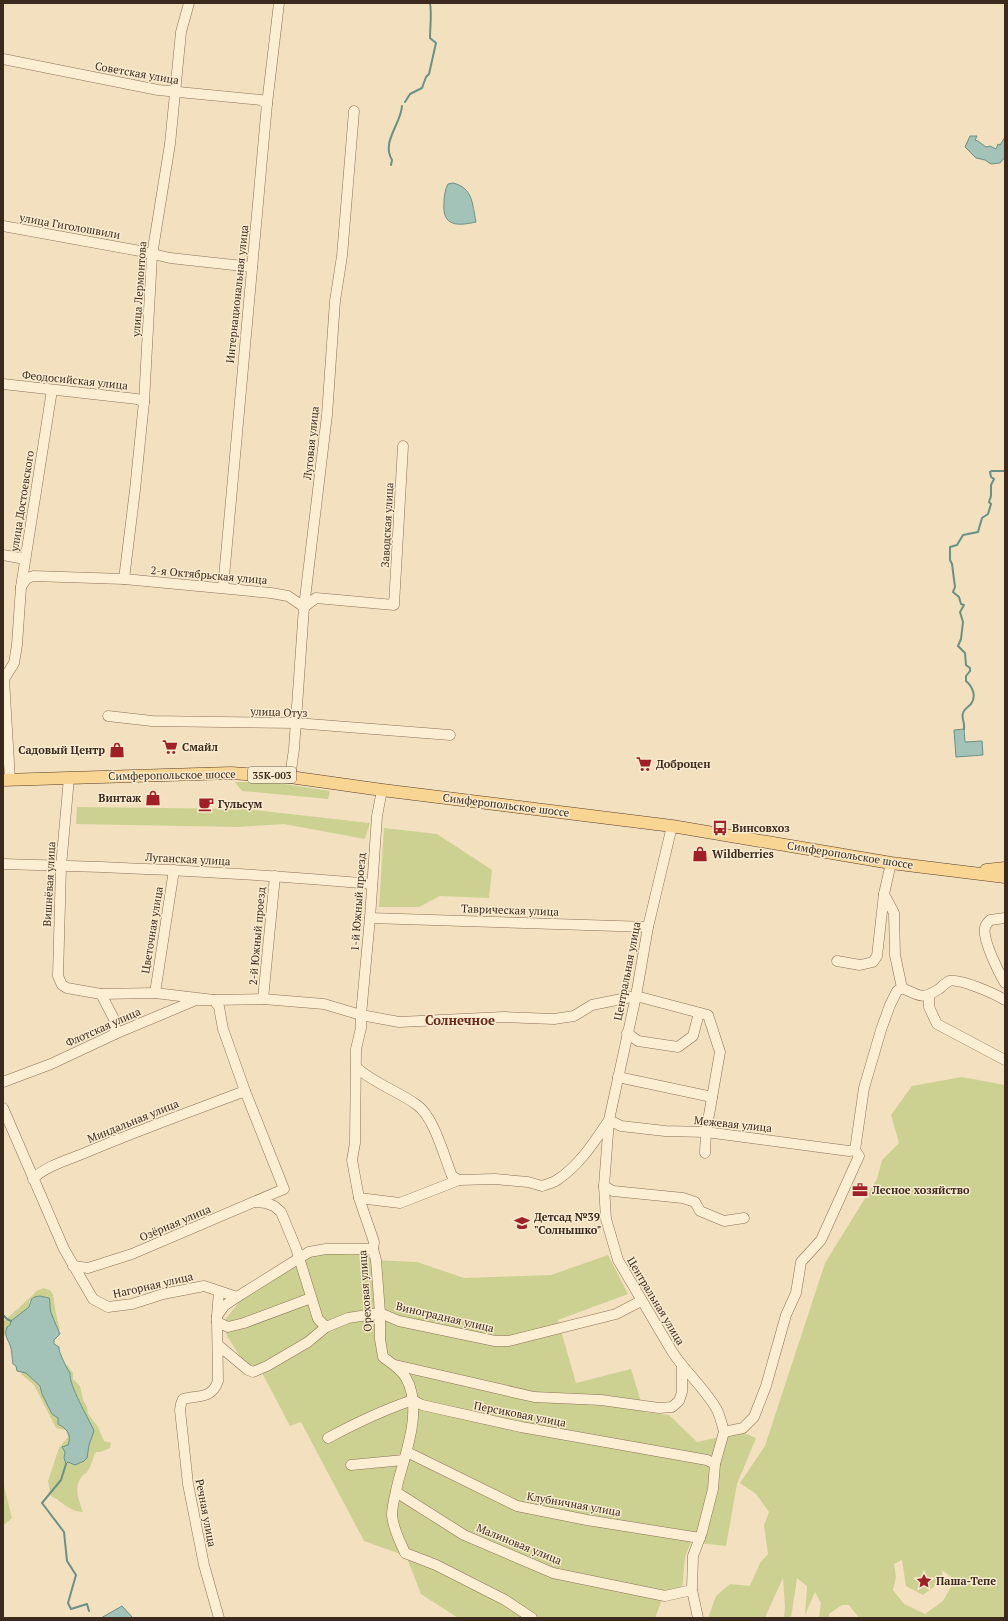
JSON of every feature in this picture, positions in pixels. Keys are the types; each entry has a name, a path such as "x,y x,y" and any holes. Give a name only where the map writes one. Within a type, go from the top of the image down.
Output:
{"main road":[{"name":"Симферопольское шоссе","path":"6,780 231,773 290,777 672,826 892,863 1005,877"},
{"name":"35К-003","path":"969,872 1005,868"}],"street":[{"name":"улица Лермонтова","path":"124,579 136,490 144,402 152,255 170,144 181,32 189,3"},
{"name":"Интернациональная улица","path":"223,588 267,104 280,3"},
{"name":"Советская улица","path":"3,59 175,93 261,100 267,104"},
{"name":"Луговая улица","path":"290,777 296,723 304,606 327,415 335,301 342,256 354,111"},
{"name":"улица Гиголошвили","path":"3,226 140,251 170,258 252,267"},
{"name":"Феодосийская улица","path":"3,384 137,399 144,402"},
{"name":"улица Достоевского","path":"6,780 4,679 14,663 17,645 21,587 52,390"},
{"name":"Заводская улица","path":"304,606 316,598 394,605 403,446"},
{"path":"3,555 25,559"},
{"name":"2-я Октябрьская улица","path":"21,587 26,579 33,576 124,579 277,594 288,596 304,606"},
{"name":"улица Отуз","path":"108,716 152,721 296,723 450,736"},
{"name":"Вишнёвая улица","path":"69,778 61,866 58,976 62,985 67,988 101,994"},
{"name":"1-й Южный проезд","path":"361,1015 377,816 382,790"},
{"name":"Центральная улица","path":"672,826 648,927 636,996 609,1120 604,1186 606,1219 618,1260 641,1301 682,1366 706,1393 716,1410 724,1432"},
{"path":"837,962 860,965 873,962 877,956 884,894 892,863"},
{"name":"Луганская улица","path":"3,864 174,870 372,884"},
{"name":"Цветочная улица","path":"154,993 174,870"},
{"name":"2-й Южный проезд","path":"263,998 275,876"},
{"path":"884,894 894,913 895,956 902,988"},
{"name":"Таврическая улица","path":"370,918 648,927"},
{"path":"1005,918 990,920 985,928 985,940 999,974 1005,983"},
{"path":"902,988 922,997 928,996 949,982 956,981 990,991 1005,1000"},
{"path":"698,1618 692,1590 693,1556 700,1538 713,1489 715,1464 724,1432 743,1428 754,1418 766,1386 786,1315 796,1293 801,1262 821,1240 859,1156 855,1150 864,1088 890,1005 897,991 902,988"},
{"path":"115,1034 115,1021 101,994 154,993 214,1000 263,998 324,1004 361,1015 399,1022 504,1018 554,1019 574,1016 592,1005 636,996 708,1015 720,1052 706,1132 705,1153"},
{"path":"928,996 929,1007 937,1024 1005,1060"},
{"name":"Флотская улица","path":"3,1082 51,1064 115,1034 196,1000 214,1000"},
{"path":"214,1000 219,1007 223,1029 245,1090"},
{"path":"627,1033 638,1041 678,1047 693,1036 699,1013"},
{"name":"Ореховая улица","path":"361,1015 361,1028 356,1049 355,1144 352,1160 359,1198 374,1242 373,1249 376,1260 380,1313 380,1339 383,1357 395,1365 406,1378 413,1400 411,1433 396,1492 392,1515 397,1535 405,1553 436,1566 505,1600 532,1618"},
{"path":"357,1068 365,1076 418,1105 432,1124 452,1176 459,1180"},
{"path":"618,1077 712,1098"},
{"name":"Миндальная улица","path":"33,1179 38,1173 73,1158 138,1131 245,1090"},
{"name":"Озёрная улица","path":"74,1266 88,1268 132,1254 284,1189 245,1090"},
{"path":"3,1108 64,1249 74,1266"},
{"name":"Центральная улица","path":"359,1198 400,1203 459,1180 495,1179 528,1182 542,1186 557,1180 574,1165 592,1145 609,1120"},
{"name":"Межевая улица","path":"609,1120 621,1126 665,1131 706,1132 849,1151 855,1150"},
{"path":"604,1186 613,1191 683,1198 695,1202 700,1211 724,1221 744,1218"},
{"path":"254,1202 270,1204 281,1212 299,1258 318,1319 326,1327"},
{"path":"217,1319 224,1306 309,1252 326,1249 373,1249"},
{"name":"Нагорная улица","path":"74,1266 93,1299 108,1307 132,1304 164,1294 204,1286 237,1297"},
{"path":"218,1346 217,1319 219,1292"},
{"path":"217,1319 228,1327 244,1323 311,1298"},
{"name":"Виноградная улица","path":"218,1346 248,1370 253,1372 267,1366 308,1342 326,1327 348,1318 380,1313 399,1321 495,1341 509,1341 616,1314 641,1301"},
{"name":"Речная улица","path":"218,1346 218,1381 215,1389 210,1394 183,1399 180,1410 188,1484 204,1565 219,1618"},
{"path":"395,1365 534,1397 601,1400 659,1408 672,1407 679,1401 682,1392 682,1366"},
{"path":"328,1438 365,1418 413,1400"},
{"name":"Персиковая улица","path":"413,1400 422,1405 482,1420 707,1460 715,1464"},
{"path":"351,1465 405,1456"},
{"name":"Клубничная улица","path":"405,1456 517,1506 587,1520 700,1538"},
{"name":"Малиновая улица","path":"396,1492 464,1535 553,1573 665,1596 692,1590"}],"green space":[{"path":"235,782 271,782 330,791 328,799 242,791"},
{"path":"77,807 245,809 370,823 365,839 284,824 238,827 76,824"},
{"path":"384,828 437,834 492,870 489,898 440,896 419,907 379,907"},
{"path":"962,1077 1005,1085 1005,1618 859,1618 849,1605 842,1605 829,1614 829,1618 819,1618 821,1603 815,1592 805,1615 807,1586 797,1578 791,1618 784,1618 785,1607 783,1578 766,1618 708,1618 716,1596 730,1584 750,1586 760,1563 768,1554 764,1525 769,1512 756,1494 740,1483 765,1446 825,1263 877,1179 882,1160 899,1143 891,1115 912,1086","holes":["902,1560 906,1586 923,1595 943,1580 942,1570 955,1580 943,1601 925,1614 904,1604 893,1590 896,1577 894,1564"]},
{"path":"324,1252 350,1255 366,1253 372,1260 417,1262 464,1278 551,1275 608,1255 628,1294 558,1320 576,1383 631,1369 644,1412 669,1415 697,1442 742,1432 756,1438 737,1484 726,1546 691,1542 685,1557 682,1592 665,1592 655,1618 458,1618 421,1594 406,1556 364,1541 301,1422 290,1426 258,1365 248,1369 227,1336 224,1321 239,1302 304,1258"},
{"path":"44,1288 51,1291 53,1295 60,1329 57,1331 34,1298 29,1301 30,1307 4,1336 3,1322 36,1291"},
{"path":"67,1365 73,1373 73,1379 80,1386 88,1414 98,1427 104,1441 111,1443 110,1448 101,1452 96,1452 89,1470 79,1480 77,1490 83,1512 69,1508 51,1496 48,1481 59,1448 68,1437 66,1430 56,1428 34,1385 21,1374 22,1371 27,1372 37,1379 44,1395 54,1408 53,1413 60,1417 61,1421 74,1440 75,1445 67,1453 70,1459 76,1462 85,1454 79,1451 79,1447 84,1435 82,1418 85,1417 85,1414 71,1389 64,1366"},
{"path":"3,1482 12,1518 3,1526"}],"water":[{"path":"970,136 977,136 975,140 986,147 990,146 996,149 998,144 1000,145 1005,137 1005,157 1000,163 991,164 985,160 976,158 965,147"},
{"path":"453,183 460,185 468,193 476,222 457,224 448,221 444,211 444,200 448,184"},
{"path":"964,729 965,742 982,741 983,755 956,757 954,730"},
{"path":"40,1296 49,1298 51,1313 60,1334 54,1340 54,1344 59,1347 61,1356 70,1373 72,1386 94,1431 89,1445 87,1458 75,1465 68,1462 66,1464 64,1458 65,1452 62,1447 68,1445 68,1432 58,1424 58,1418 52,1414 42,1394 40,1386 26,1373 17,1371 16,1366 13,1364 11,1347 6,1336 7,1327 10,1325 11,1321 29,1307 31,1300 34,1297"},
{"path":"122,1606 133,1618 101,1618"}],"waterway":[{"path":"405,102 410,94 422,88 426,77 429,74 436,43 430,38 430,3"},
{"path":"391,165 392,160 389,153 390,140 401,113 402,106"},
{"path":"964,729 962,717 963,713 973,701 974,695 972,688 966,681 966,676 970,671 970,668 966,665 965,653 958,646 961,639 963,622 960,612 964,605 961,604 959,597 953,592 955,587 952,564 950,560 950,547 957,545 963,535 978,532 982,518 988,514 991,504 989,502 991,496 991,485 994,479 991,477 990,472 1005,471"},
{"path":"3,1315 11,1321"},
{"path":"66,1464 61,1480 42,1503 64,1532 67,1561 76,1575 68,1603 71,1609 87,1604 89,1611"}],"place":[{"name":"Смайл","path":"170,747"},
{"name":"Садовый Центр","path":"117,750"},
{"name":"Доброцен","path":"644,764"},
{"name":"Винтаж","path":"153,798"},
{"name":"Гульсум","path":"206,804"},
{"name":"Винсовхоз","path":"720,828"},
{"name":"Wildberries","path":"700,854"},
{"name":"Лесное хозяйство","path":"860,1190"},
{"name":"Детсад №39 \"Солнышко\"","path":"522,1223"},
{"name":"Паша-Тепе","path":"924,1581"}],"district":[{"name":"Солнечное","path":"460,1020"}]}
